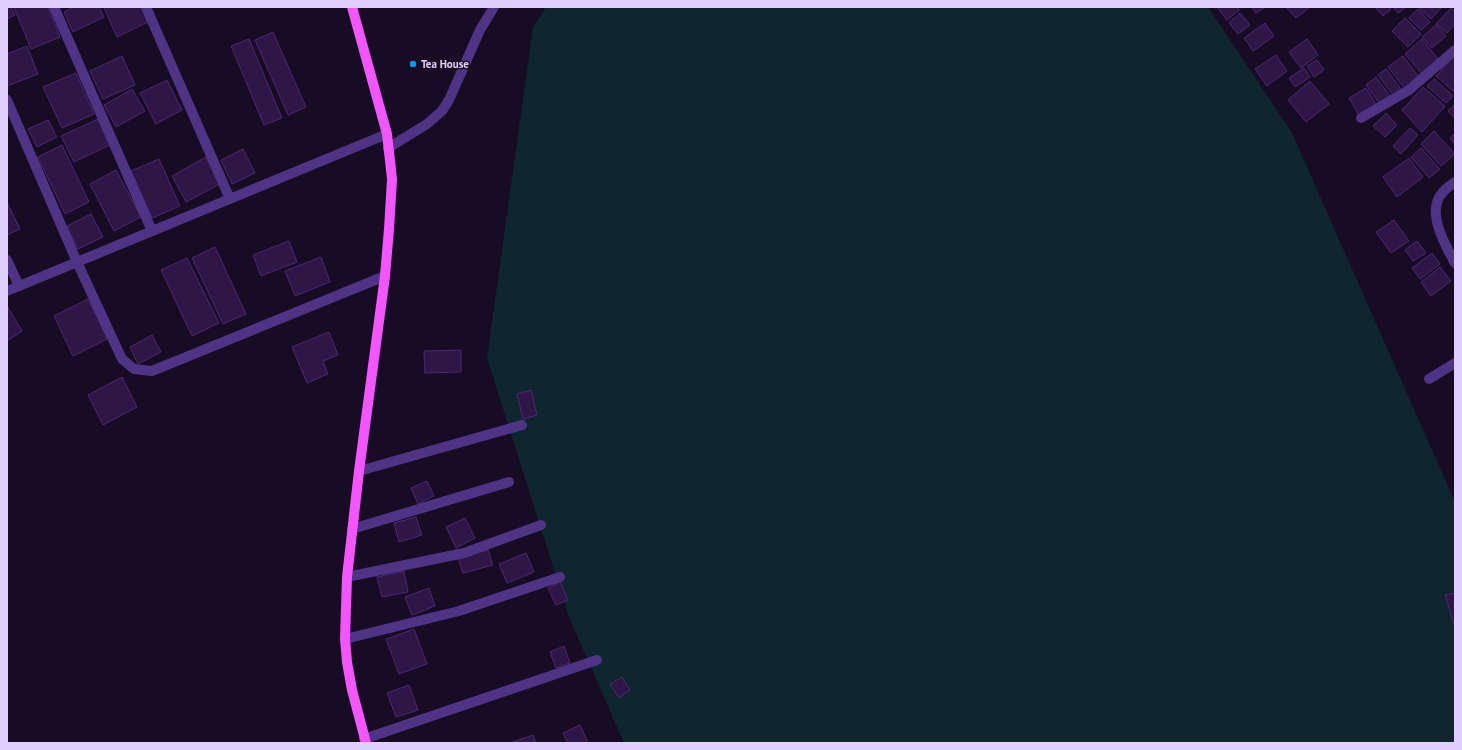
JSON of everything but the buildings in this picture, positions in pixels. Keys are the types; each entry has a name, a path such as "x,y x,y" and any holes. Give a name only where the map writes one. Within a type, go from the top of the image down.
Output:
{"main road":[{"path":"352,7 387,134 392,179 390,229 385,276 359,471 347,577 345,639 347,662 352,690 365,741"}],"street":[{"path":"54,7 152,231"},
{"path":"146,7 230,198"},
{"path":"388,148 427,124 442,111 449,100 480,30 494,7"},
{"path":"1361,118 1409,90 1455,50"},
{"path":"7,100 77,262 122,359 134,369 152,371 385,276"},
{"path":"7,291 387,134"},
{"path":"1455,182 1442,193 1436,212 1439,230 1443,241 1455,263"},
{"path":"7,260 19,286"},
{"path":"1429,379 1455,363"},
{"path":"359,471 522,425"},
{"path":"352,529 509,482"},
{"path":"347,577 464,553 541,525"},
{"path":"345,639 459,611 560,577"},
{"path":"365,741 597,660"}],"shaded area":[{"path":"546,7 1208,7 1292,133 1455,502 1455,743 624,743 569,617 487,358 533,27"}],"place":[{"name":"Tea House","path":"413,64"}]}
